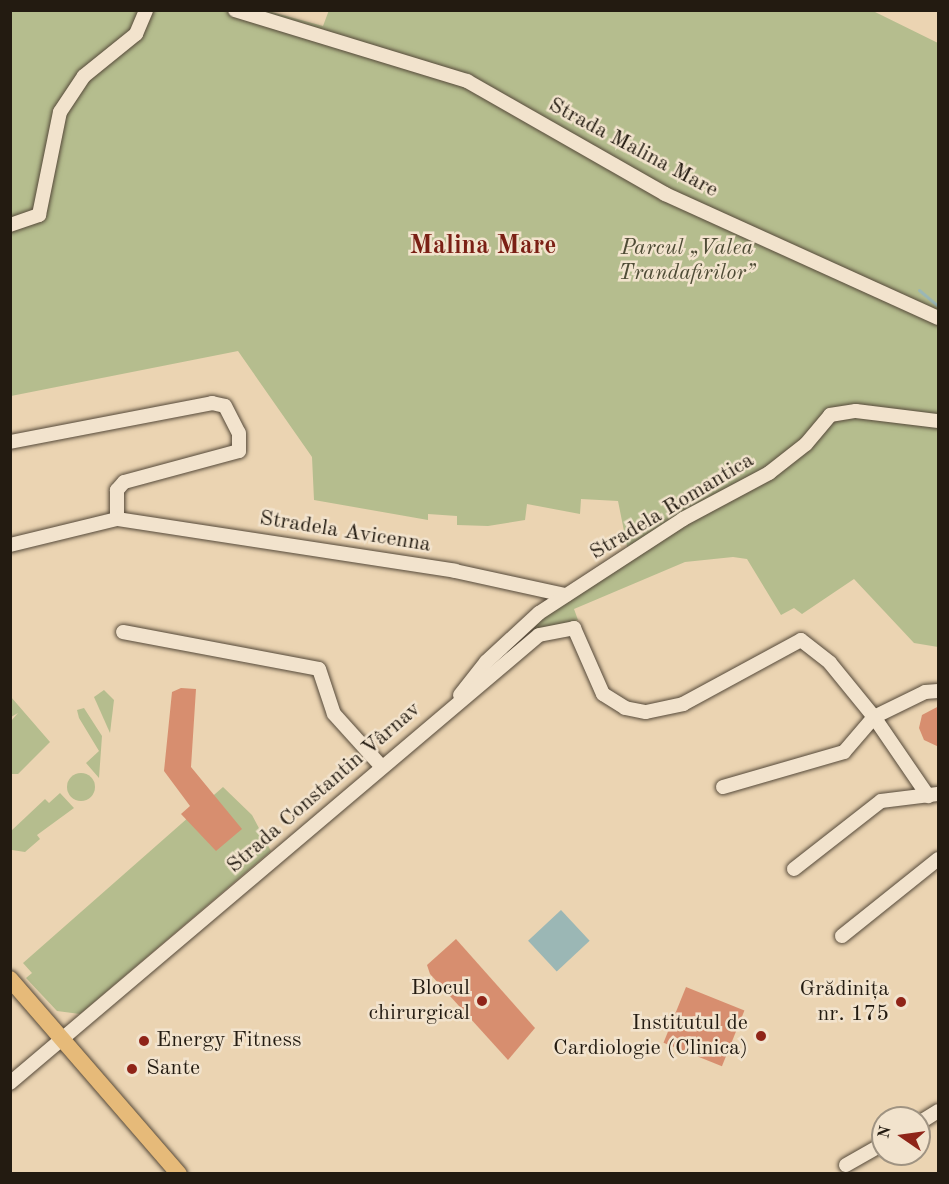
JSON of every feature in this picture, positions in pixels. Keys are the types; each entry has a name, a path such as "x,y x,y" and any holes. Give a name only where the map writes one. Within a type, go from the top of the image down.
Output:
{"main road":[{"path":"10,979 179,1173"}],"street":[{"path":"10,225 39,215 60,112 84,76 136,34 146,10"},
{"name":"Strada Malina Mare","path":"235,10 467,81 665,194 939,318"},
{"path":"10,442 212,402 225,406 239,432 239,451 124,482 117,490 117,519 10,545"},
{"name":"Stradela Romantica","path":"454,704 486,662 565,595 770,473 806,444 830,416 856,411 939,422"},
{"name":"Stradela Avicenna","path":"117,519 455,570 565,595"},
{"name":"Strada Constantin Vârnav","path":"10,1083 454,704 539,635 574,628 603,694 625,708 659,712 801,640 830,663 874,717"},
{"path":"123,632 319,669 334,714 381,766"},
{"path":"723,787 844,752 874,717 925,692 939,690"},
{"path":"874,717 936,795"},
{"path":"794,869 881,801 936,795"},
{"path":"842,936 939,859"},
{"path":"846,1165 871,1151"}],"green space":[{"name":"Parcul „Valea Trandafirilor”","path":"329,10 871,10 938,43 938,647 914,643 854,579 802,614 794,608 781,615 747,559 733,557 685,562 574,609 578,620 529,633 547,613 630,561 618,501 581,499 580,514 527,504 525,520 488,526 457,525 457,516 428,514 428,520 314,500 312,457 238,351 11,396 11,11 268,11 323,26"},
{"path":"104,690 114,700 110,733 94,697"},
{"path":"11,697 50,742 18,774 11,774 11,721 18,713 11,717"},
{"path":"84,708 102,736 99,778 86,763 99,751 79,718 77,710"},
{"path":"81,773 91,777 95,787 91,797 81,801 71,797 67,787 71,777"},
{"path":"223,787 252,815 271,851 80,1014 57,1011 26,978 32,973 23,963"},
{"path":"60,793 74,808 37,835 40,839 25,852 12,850 11,831 45,799 49,803"}],"water":[{"path":"561,910 590,941 557,971 528,941"}],"building":[{"path":"181,688 196,689 191,767 242,829 216,851 181,814 190,806 164,771 172,692"},
{"path":"939,706 939,747 924,740 919,728 922,715"},
{"name":"Blocul chirurgical","path":"456,939 535,1028 508,1060 430,974 427,965"},
{"path":"686,987 744,1011 722,1066 664,1043"}],"waterway":[{"path":"919,290 938,306"}],"place":[{"name":"Blocul chirurgical","path":"482,1001"},
{"name":"Grădinița nr. 175","path":"901,1002"},
{"name":"Institutul de Cardiologie (Clinica)","path":"761,1036"},
{"name":"Energy Fitness","path":"144,1041"},
{"name":"Sante","path":"132,1069"}],"district":[{"name":"Malina Mare","path":"483,247"}]}
